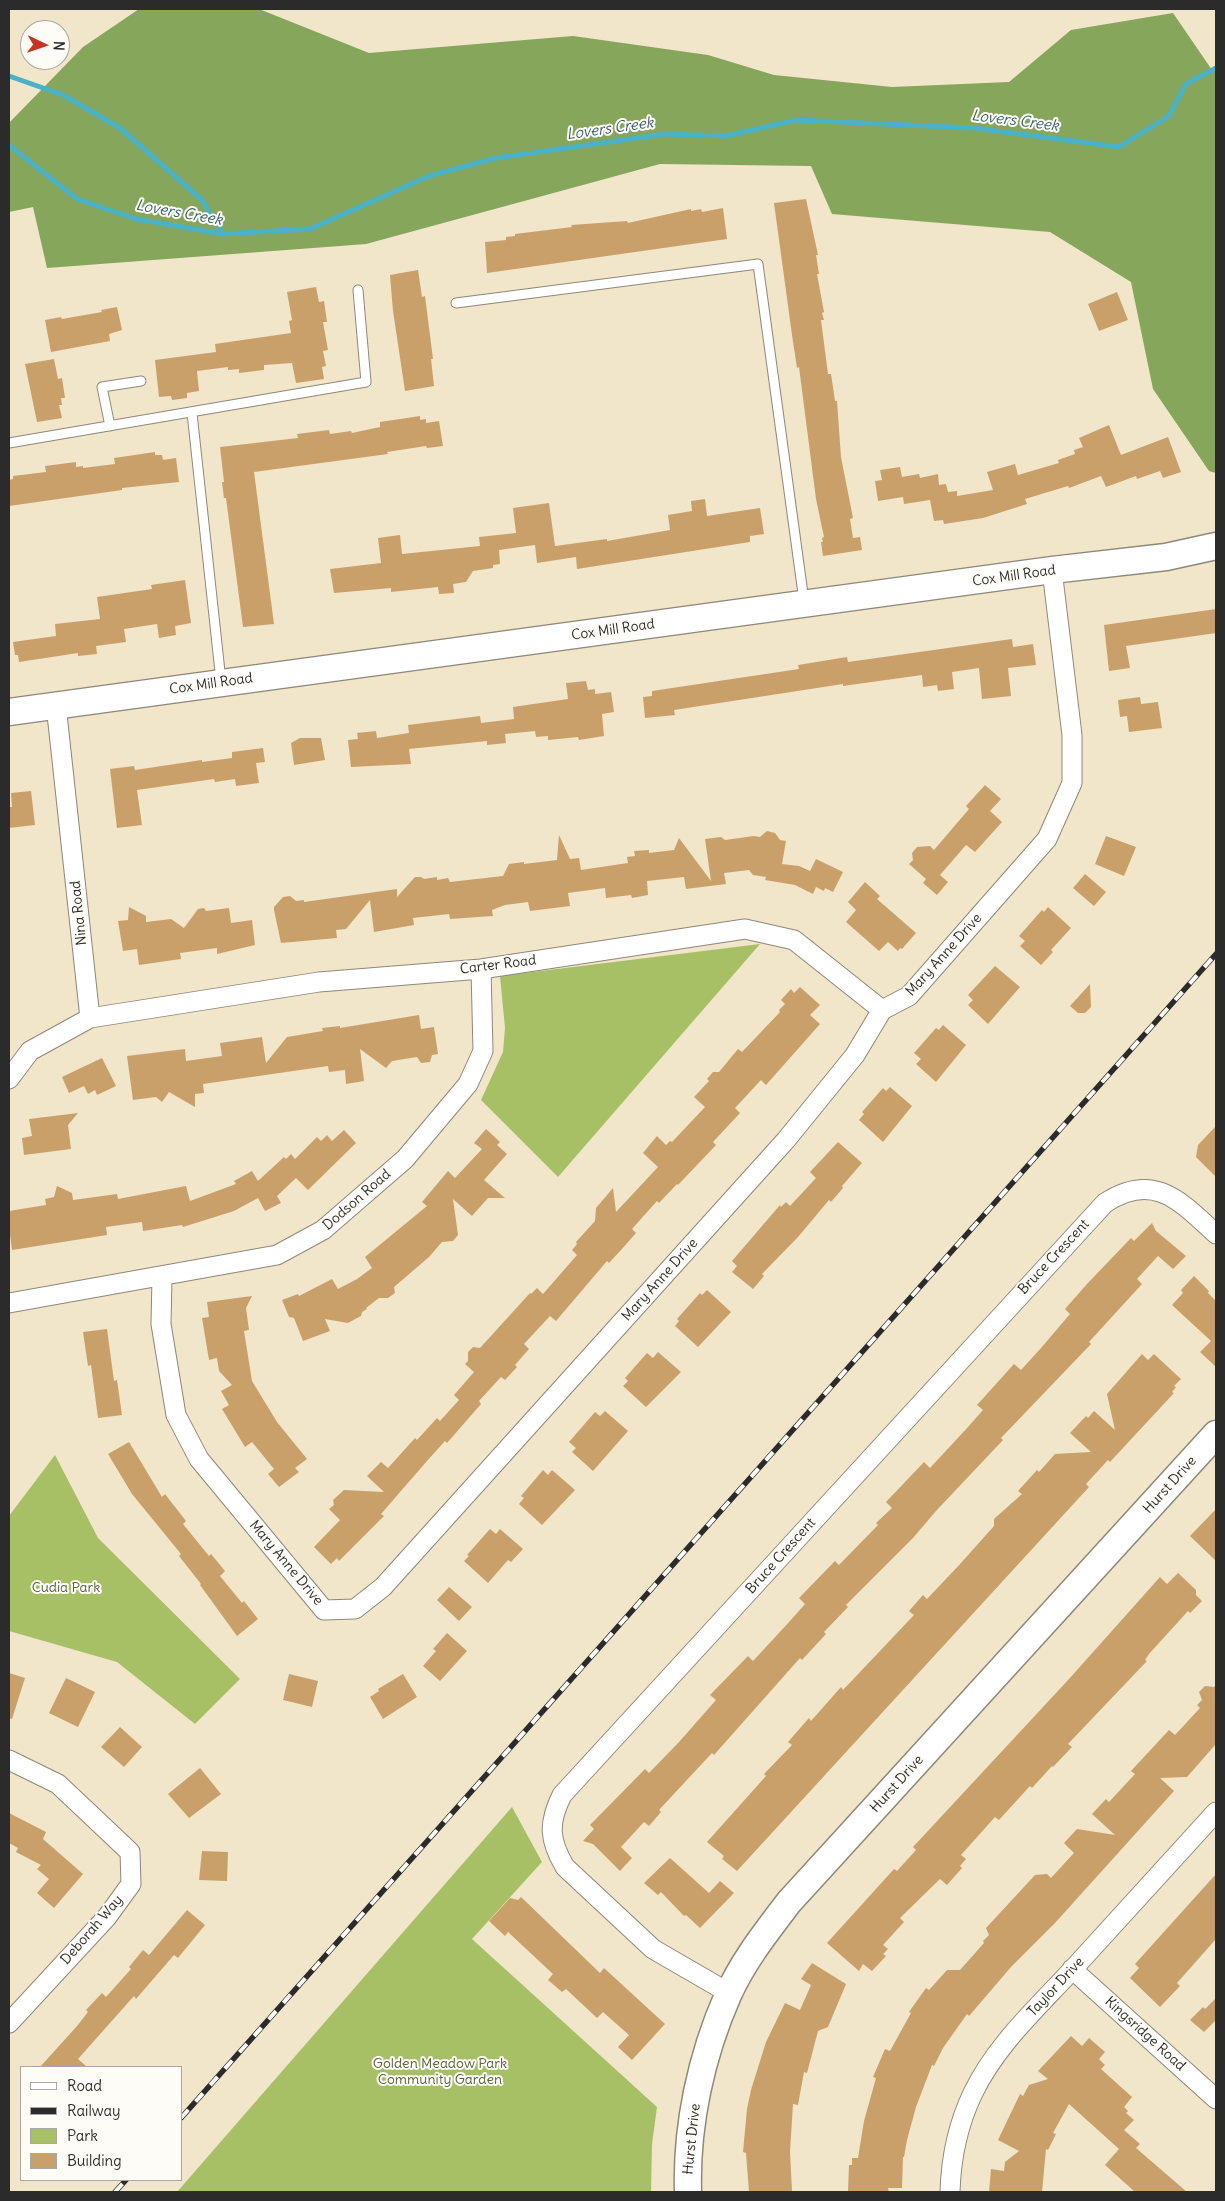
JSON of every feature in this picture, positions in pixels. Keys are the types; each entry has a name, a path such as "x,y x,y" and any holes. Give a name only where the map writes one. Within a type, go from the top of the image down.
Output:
{"street":[{"name":"Cox Mill Road","path":"9,712 1052,570 1166,557 1216,546"},
{"name":"Mary Anne Drive","path":"162,1277 161,1324 176,1415 200,1458 324,1610 355,1609 383,1587 786,1140 855,1055 882,1010 909,996 1047,839 1072,783 1072,735 1052,570"},
{"name":"Nina Road","path":"56,705 90,1018"},
{"name":"Carter Road","path":"90,1018 319,982 481,969 745,929 794,940 882,1010"},
{"name":"Dodson Road","path":"9,1303 277,1256 323,1230 405,1159 468,1084 483,1051 481,969"},
{"path":"9,1079 30,1051 90,1018"},
{"name":"Bruce Crescent","path":"729,1994 653,1949 565,1867 556,1852 552,1822 562,1796 1105,1203 1125,1192 1137,1189 1160,1191 1181,1202 1216,1234"},
{"name":"Hurst Drive","path":"688,2192 690,2134 695,2103 710,2045 729,1994 756,1947 789,1902 1216,1436"},
{"name":"Deborah Way","path":"9,1760 58,1784 130,1852 131,1884 107,1917 9,2022"},
{"name":"Taylor Drive","path":"950,2192 953,2152 961,2123 973,2092 1006,2043 1216,1812"},
{"name":"Kingsridge Road","path":"1072,1970 1216,2099"}],"lane":[{"path":"456,303 758,264 804,604"},
{"path":"9,443 366,382 358,290"},
{"path":"110,426 102,386 141,381"},
{"path":"192,413 221,683"}],"green space":[{"path":"139,9 259,9 369,53 573,36 708,55 774,75 892,87 1009,82 1071,30 1173,13 1212,70 1216,68 1216,473 1209,471 1153,389 1131,282 1050,232 832,214 811,166 660,164 366,244 47,268 33,207 9,212 9,123 61,70 70,70 70,60 83,47"},
{"path":"760,944 558,1177 481,1100 503,1052 505,1028 500,976"},
{"name":"Cudia Park","path":"55,1455 98,1538 240,1679 195,1724 117,1662 9,1631 9,1516"},
{"name":"Golden Meadow Park Community Garden","path":"512,1807 542,1862 472,1939 657,2107 652,2144 651,2192 177,2192"}],"building":[{"path":"806,199 818,255 816,255 819,274 817,274 824,312 822,313 824,320 821,320 828,374 831,374 835,401 837,401 841,457 853,518 850,519 853,538 860,537 862,550 823,556 821,542 823,542 822,538 824,537 816,499 799,367 797,368 774,203"},
{"path":"723,208 727,239 487,273 485,242 506,240 506,237 515,236 515,234 572,227 571,225 627,221 628,223 691,209 691,211 701,209 702,212"},
{"path":"418,270 422,297 425,296 433,359 431,359 434,386 405,391 393,311 390,275"},
{"path":"316,287 319,302 324,301 327,322 323,322 328,350 323,351 326,366 322,367 324,379 296,383 292,363 264,365 264,370 239,373 239,369 228,370 228,367 197,371 199,391 187,393 187,398 172,400 171,396 159,397 155,360 216,352 215,344 291,333 289,321 292,320 287,292"},
{"path":"1117,292 1128,320 1099,331 1088,304"},
{"path":"117,307 122,330 109,334 110,341 51,352 45,320 102,312 101,310"},
{"path":"54,359 58,379 62,378 65,398 61,398 62,405 59,405 62,418 37,422 25,364"},
{"path":"420,416 420,420 426,419 426,423 439,421 443,446 427,448 426,446 387,452 388,454 254,472 274,624 243,627 226,498 224,498 220,447 298,438 297,434 329,430 330,434 351,431 352,433 380,427 380,422"},
{"path":"1109,425 1121,455 1168,437 1181,472 1163,478 1160,471 1137,479 1136,476 1106,487 1101,476 1069,488 1068,486 1025,499 1027,504 983,518 944,524 943,520 934,521 930,500 904,504 903,497 878,501 875,481 882,480 880,470 900,467 902,477 919,474 920,478 938,474 939,485 946,484 948,492 957,491 957,496 993,490 987,472 1015,464 1018,475 1059,463 1058,460 1075,454 1074,450 1083,447 1079,438"},
{"path":"155,452 155,455 162,455 163,460 176,458 179,482 122,488 122,490 9,506 9,480 13,479 13,476 46,472 45,466 76,462 76,467 83,466 83,468 115,464 114,458"},
{"path":"705,499 707,516 760,508 764,534 750,536 750,542 577,569 576,557 537,563 535,545 499,550 500,564 493,565 493,568 473,571 466,582 453,584 454,593 439,594 438,587 391,592 391,588 334,593 330,569 381,563 378,538 400,535 402,554 480,546 479,537 516,533 513,508 549,503 555,546 607,539 607,541 670,530 668,515 692,511 691,501"},
{"path":"185,580 191,623 175,626 176,635 159,638 157,624 124,629 126,642 96,646 97,654 78,656 78,653 19,662 18,655 15,655 13,642 56,636 55,624 100,619 97,597 152,589 151,585"},
{"path":"1216,609 1216,633 1126,646 1130,668 1109,671 1104,625"},
{"path":"1012,639 1013,647 1033,644 1036,665 1008,668 1011,696 982,699 979,668 952,672 954,689 938,691 937,685 923,687 922,675 843,686 843,684 674,710 675,715 645,718 643,697 652,696 652,691 799,669 798,665 847,657 848,662"},
{"path":"586,681 588,690 595,689 595,694 611,692 614,712 602,714 604,736 579,740 578,737 548,740 548,736 536,737 535,731 505,734 506,743 487,745 487,741 409,749 411,764 351,767 348,740 358,739 357,733 376,731 377,738 409,733 408,725 480,716 481,723 514,719 513,707 568,699 566,683"},
{"path":"1140,697 1141,704 1158,702 1162,728 1129,732 1127,716 1120,717 1118,700"},
{"path":"300,738 321,738 325,760 294,765 291,743"},
{"path":"263,748 265,762 256,763 259,783 236,786 235,779 215,782 214,779 137,790 142,825 117,828 110,769 134,766 135,770 202,760 202,762 232,758 232,752"},
{"path":"985,785 1001,799 990,811 1002,822 975,852 966,845 940,875 948,882 937,895 923,883 926,879 909,864 913,860 912,853 917,847 930,846 934,850 969,809 966,806"},
{"path":"31,791 35,825 9,828 9,807 12,807 11,793"},
{"path":"767,831 775,833 780,840 786,841 782,864 799,866 810,871 816,859 843,872 833,892 825,888 824,891 816,887 813,894 795,885 765,880 766,877 753,875 749,870 724,873 726,884 686,889 684,877 647,881 648,895 632,898 631,895 606,898 605,888 568,893 570,906 530,911 528,902 505,905 492,910 493,916 450,919 449,914 413,918 414,925 374,932 370,900 346,929 336,930 337,938 281,943 274,910 274,907 283,897 290,896 296,901 304,900 304,902 397,889 397,897 415,877 424,879 437,877 437,880 448,878 450,882 503,876 509,864 557,860 559,835 570,859 579,858 581,870 628,863 627,857 635,856 634,851 649,850 649,853 674,850 679,838 711,881 705,839 721,837 725,840 754,836 760,837"},
{"path":"1106,836 1136,847 1124,876 1095,864"},
{"path":"1085,874 1106,892 1094,906 1073,888"},
{"path":"865,882 880,896 877,899 916,933 902,949 900,948 898,951 888,942 879,951 846,922 856,910 848,902"},
{"path":"129,907 146,916 146,922 171,919 184,928 198,909 204,908 206,911 229,908 231,923 252,920 255,945 217,954 217,948 180,953 181,959 139,965 137,949 123,951 118,921 128,920"},
{"path":"1048,907 1071,928 1051,950 1053,952 1041,965 1020,946 1025,941 1019,936 1042,910 1044,912"},
{"path":"995,966 1020,987 988,1024 968,1005 973,1000 968,995"},
{"path":"1090,984 1091,1007 1085,1013 1078,1013 1070,1006"},
{"path":"800,987 820,1005 810,1015 820,1024 766,1085 761,1080 735,1108 740,1113 713,1142 716,1145 678,1185 659,1203 657,1201 632,1229 636,1233 609,1263 607,1261 556,1321 550,1316 524,1344 529,1349 515,1365 517,1367 505,1380 501,1377 479,1401 481,1404 447,1443 445,1441 381,1514 384,1516 339,1561 337,1558 331,1564 314,1547 340,1520 329,1509 334,1505 333,1500 344,1490 384,1492 367,1476 381,1462 388,1468 415,1438 417,1440 437,1418 440,1421 459,1400 454,1395 474,1372 465,1364 468,1361 468,1352 473,1347 480,1348 530,1293 537,1288 543,1294 577,1255 572,1250 577,1244 576,1242 595,1221 596,1208 613,1188 616,1212 658,1167 643,1153 657,1136 666,1145 670,1141 672,1142 705,1107 694,1097 709,1081 707,1079 713,1072 719,1072 738,1049 742,1052 780,1012 779,1010 785,1004 781,1000 791,989 794,993"},
{"path":"419,1015 421,1029 434,1027 438,1054 432,1055 430,1062 421,1063 417,1057 392,1061 386,1068 360,1049 364,1081 346,1084 345,1070 329,1072 328,1066 203,1084 204,1093 195,1094 195,1107 169,1092 162,1102 156,1097 133,1100 127,1056 185,1049 186,1061 222,1056 220,1043 262,1037 266,1063 287,1037 323,1031 322,1028 340,1026 340,1028"},
{"path":"943,1025 966,1045 936,1082 916,1064 921,1059 914,1053 936,1028 939,1030"},
{"path":"102,1058 116,1086 97,1095 95,1090 88,1094 84,1086 69,1093 62,1077"},
{"path":"890,1087 912,1106 883,1142 859,1120 864,1114 862,1112 883,1088 886,1091"},
{"path":"78,1113 68,1125 71,1149 24,1155 22,1138 32,1136 29,1119"},
{"path":"1216,1126 1216,1177 1196,1157 1198,1145"},
{"path":"486,1129 500,1142 497,1145 507,1154 484,1180 505,1198 488,1198 472,1216 453,1199 458,1235 453,1241 442,1242 429,1257 394,1287 395,1293 388,1298 379,1298 362,1312 361,1316 348,1323 325,1319 330,1331 303,1341 294,1318 289,1317 282,1300 298,1294 299,1296 332,1279 338,1289 372,1268 365,1257 427,1206 422,1202 448,1171 455,1178 482,1149 474,1143"},
{"path":"344,1130 356,1143 308,1190 296,1178 277,1196 281,1203 265,1211 258,1198 234,1211 183,1227 182,1225 143,1231 142,1222 106,1227 107,1235 12,1250 9,1211 46,1205 45,1199 54,1197 57,1186 72,1193 73,1200 117,1194 118,1199 186,1186 190,1201 236,1184 234,1181 252,1171 258,1181 284,1157 286,1159 291,1154 295,1159 317,1137 321,1141 327,1135 332,1141"},
{"path":"838,1142 862,1163 831,1202 829,1200 798,1237 762,1274 764,1276 753,1289 732,1272 737,1266 732,1261 780,1205 781,1207 786,1202 790,1206 816,1178 810,1172"},
{"path":"1152,1223 1156,1231 1186,1256 1173,1269 1158,1256 1137,1279 1142,1284 1089,1342 1091,1344 1001,1438 1003,1440 913,1538 846,1605 848,1607 824,1632 826,1634 802,1660 800,1658 714,1755 712,1753 659,1810 661,1812 649,1826 644,1822 621,1847 632,1858 620,1871 593,1844 583,1841 594,1829 590,1825 645,1769 649,1773 716,1700 710,1695 748,1656 753,1661 790,1621 805,1604 799,1598 835,1561 839,1565 878,1525 876,1523 892,1508 886,1502 924,1462 930,1468 983,1410 977,1405 1014,1364 1021,1370 1070,1314 1065,1309 1087,1284 1131,1238 1134,1241"},
{"path":"1194,1276 1216,1301 1216,1367 1200,1352 1211,1341 1172,1305 1183,1293 1181,1290"},
{"path":"707,1290 731,1312 698,1347 675,1326 679,1321 677,1319 700,1293 702,1295"},
{"path":"252,1296 246,1308 249,1330 244,1331 252,1381 277,1422 307,1459 295,1468 299,1472 279,1487 268,1474 274,1469 252,1442 245,1447 222,1409 229,1405 221,1391 232,1385 219,1371 217,1358 209,1360 202,1318 209,1317 207,1302"},
{"path":"107,1329 114,1381 117,1380 122,1415 98,1418 91,1365 88,1366 83,1332"},
{"path":"658,1352 681,1372 646,1407 623,1386 628,1381 625,1378 647,1353 653,1358"},
{"path":"1142,1354 1148,1360 1154,1354 1181,1379 1174,1386 1176,1387 1172,1392 1174,1393 1110,1462 1108,1460 1086,1484 1089,1487 737,1871 722,1859 724,1856 707,1842 766,1776 764,1774 792,1745 788,1742 809,1718 811,1721 841,1687 843,1690 914,1615 909,1611 923,1595 927,1599 961,1563 994,1526 994,1519 1022,1494 1018,1491 1037,1470 1039,1472 1055,1454 1091,1452 1070,1433 1086,1416 1088,1418 1094,1411 1115,1430 1107,1394"},
{"path":"605,1411 628,1431 593,1471 572,1452 576,1448 569,1442 595,1412 600,1416"},
{"path":"129,1442 162,1497 165,1494 186,1521 183,1524 209,1556 211,1554 225,1571 220,1576 258,1619 237,1636 179,1556 181,1554 132,1494 108,1454"},
{"path":"543,1470 548,1475 552,1470 575,1490 542,1525 519,1504 524,1498 521,1496"},
{"path":"1216,1509 1216,1561 1190,1536"},
{"path":"490,1529 496,1534 500,1529 523,1549 511,1562 508,1560 488,1583 464,1561"},
{"path":"1178,1573 1196,1590 1196,1595 1202,1601 1190,1613 1188,1611 1149,1654 1145,1660 1147,1661 1068,1744 1072,1747 1053,1767 1032,1788 1030,1786 999,1820 995,1817 961,1855 966,1859 960,1866 962,1868 947,1885 940,1879 900,1918 904,1922 883,1945 888,1949 883,1954 886,1956 872,1971 863,1964 859,1971 827,1943 894,1869 897,1871 916,1850 913,1847 1069,1679 1160,1577 1167,1584"},
{"path":"449,1587 472,1607 459,1621 437,1600"},
{"path":"447,1633 467,1651 440,1681 423,1666 436,1651 433,1649"},
{"path":"9,1673 25,1678 12,1719 9,1718"},
{"path":"289,1674 318,1681 312,1707 283,1700"},
{"path":"403,1674 417,1697 383,1719 370,1697 379,1691 378,1689"},
{"path":"66,1678 95,1692 78,1727 49,1713"},
{"path":"1216,1685 1216,1744 1187,1777 1160,1778 1174,1791 1055,1923 1011,1967 969,2016 967,2014 943,2048 934,2066 932,2065 916,2107 907,2140 903,2157 902,2188 888,2188 889,2192 848,2192 849,2165 852,2165 852,2158 858,2158 864,2121 876,2078 873,2077 885,2049 890,2051 911,2013 909,2012 926,1988 929,1990 947,1970 960,1970 989,1935 986,1928 1035,1875 1047,1874 1051,1878 1074,1853 1064,1843 1077,1829 1115,1835 1092,1814 1106,1799 1109,1802 1135,1774 1131,1771 1169,1730 1175,1735 1200,1708 1197,1705 1202,1700 1199,1692 1205,1686 1214,1687"},
{"path":"120,1727 142,1747 124,1767 101,1747"},
{"path":"200,1768 221,1794 189,1818 168,1794"},
{"path":"9,1813 46,1832 43,1839 83,1874 54,1908 37,1893 49,1879 37,1869 41,1865 16,1852 18,1848 9,1843"},
{"path":"202,1851 228,1852 227,1881 199,1880"},
{"path":"670,1858 709,1893 720,1881 734,1893 700,1928 686,1915 684,1916 661,1892 658,1895 644,1883"},
{"path":"1216,1874 1216,1939 1177,1983 1180,1986 1160,2007 1130,1978 1139,1968 1135,1964"},
{"path":"521,1897 600,1973 604,1968 665,2024 632,2060 618,2047 629,2035 603,2012 597,2018 566,1989 562,1992 548,1980 553,1974 508,1932 505,1936 489,1921 510,1898 518,1900"},
{"path":"187,1910 205,1925 178,1958 174,1955 136,1999 134,1996 78,2059 86,2066 41,2066 77,2026 88,2012 86,2010 102,1993 106,1997 131,1969 129,1967 143,1950 149,1955"},
{"path":"812,1963 846,1984 828,2027 818,2031 807,2073 804,2072 798,2105 793,2104 790,2152 792,2191 749,2192 746,2153 743,2152 747,2109 751,2090 766,2042 785,2003 800,2010 811,1985 801,1979"},
{"path":"1216,1998 1216,2020 1204,2032 1190,2020 1203,2007 1205,2009"},
{"path":"1071,2036 1082,2046 1089,2038 1105,2052 1099,2059 1105,2065 1101,2069 1132,2097 1124,2107 1128,2111 1126,2113 1134,2120 1124,2130 1140,2144 1136,2148 1187,2192 1135,2192 1105,2165 1119,2149 1069,2104 1053,2133 1056,2134 1048,2150 1046,2149 1042,2192 989,2192 991,2169 1004,2171 1005,2162 1019,2151 998,2140 1020,2094 1023,2096 1029,2085 1048,2079 1038,2071"}],"waterway":[{"name":"Lovers Creek","path":"9,145 77,199 136,219 223,234 310,229 429,176 496,158 665,134 726,136 796,120 974,128 1119,147 1169,116 1186,84 1216,68"},
{"path":"9,76 63,95 120,128 201,199 223,234"}],"railway":[{"path":"182,2117 1216,954"},
{"path":"115,2192 125,2181"}]}
